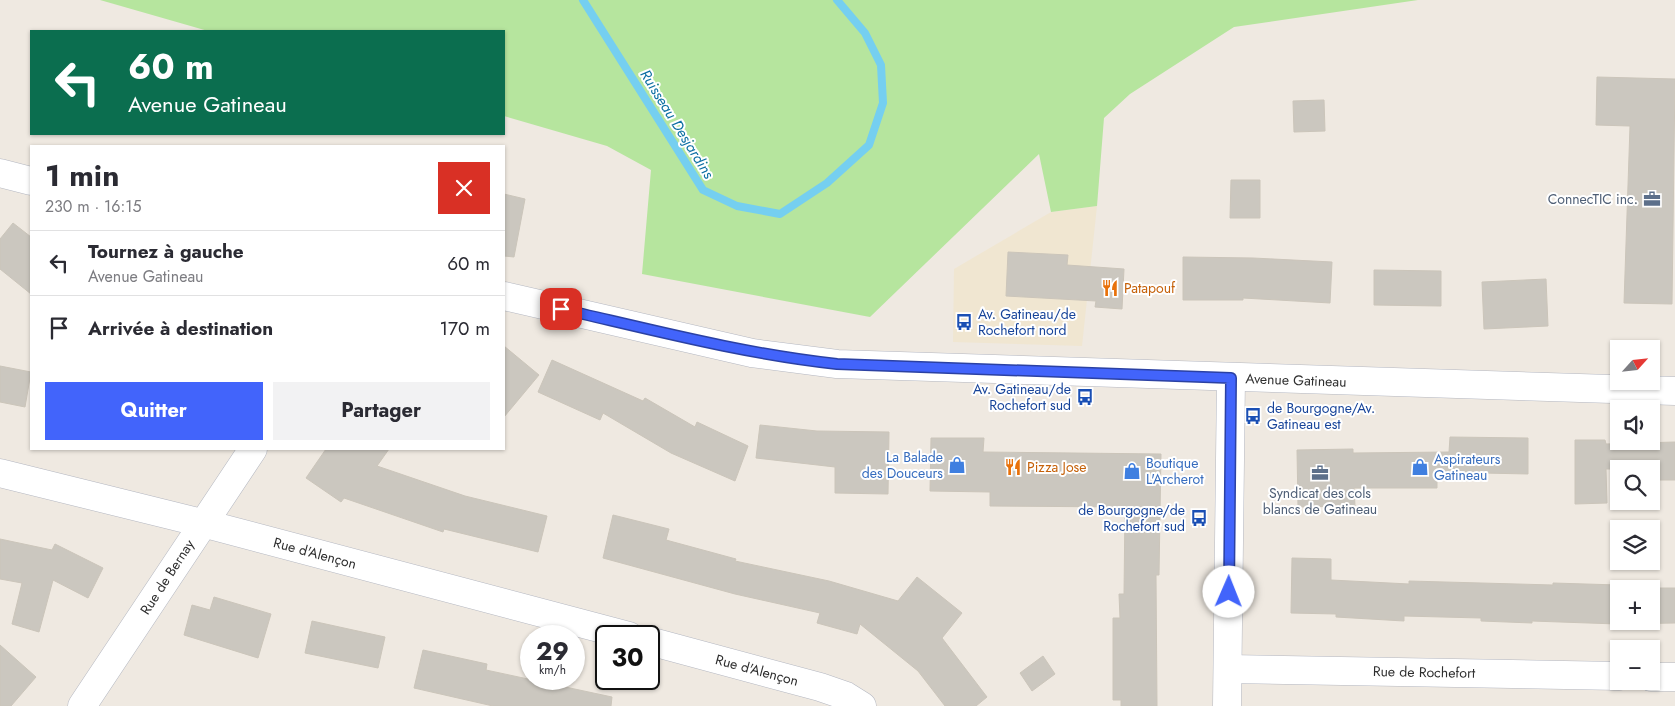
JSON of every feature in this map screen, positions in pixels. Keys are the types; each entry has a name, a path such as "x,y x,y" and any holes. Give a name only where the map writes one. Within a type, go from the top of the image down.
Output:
{"street":[{"path":"0,173 30,181"},
{"name":"Avenue Gatineau","path":"505,296 752,353 837,364 1675,391"},
{"path":"1227,706 1229,669 1231,378"},
{"name":"Rue de Bernay","path":"82,706 202,523 253,450"},
{"name":"Rue d'Alençon","path":"0,473 202,523 595,627"},
{"name":"Rue d'Alençon","path":"660,645 820,687 846,696 862,706"},
{"name":"Rue de Rochefort","path":"1229,669 1610,676"},
{"path":"1660,676 1675,677"}],"shaded area":[{"path":"1097,206 1082,346 953,342 954,269 1051,212"}],"green space":[{"path":"100,0 1418,0 1234,27 1130,94 1104,118 1097,206 1051,212 1039,154 870,317 642,274 651,170 607,146 505,116 505,30 205,30"}],"building":[{"path":"1597,77 1675,79 1672,304 1624,303 1630,126 1596,125"},
{"path":"1324,100 1325,131 1294,132 1293,101"},
{"path":"1231,180 1260,180 1260,218 1230,218"},
{"path":"505,194 525,199 514,257 505,256"},
{"path":"13,223 30,236 30,293 0,269 0,239"},
{"path":"1008,252 1068,255 1067,265 1124,269 1122,309 1095,307 1096,301 1006,296"},
{"path":"1183,257 1332,262 1330,303 1243,298 1243,300 1183,300"},
{"path":"1374,270 1441,271 1441,306 1374,305"},
{"path":"1546,279 1548,326 1484,329 1482,282"},
{"path":"505,347 539,375 505,416"},
{"path":"552,360 643,401 645,398 695,427 697,422 748,446 735,481 671,453 603,413 600,420 538,392"},
{"path":"0,366 30,372 25,407 0,402"},
{"path":"760,425 817,431 889,432 888,494 835,493 835,467 756,458"},
{"path":"1450,437 1528,438 1528,474 1437,472 1437,488 1354,488 1355,506 1298,507 1297,450 1353,449 1353,453 1449,452"},
{"path":"931,438 984,438 983,452 1161,454 1159,575 1156,575 1157,706 1121,706 1121,700 1113,700 1113,618 1120,618 1119,594 1124,594 1125,507 990,506 990,492 930,491"},
{"path":"1575,440 1605,440 1606,444 1610,444 1610,450 1660,450 1660,442 1675,442 1675,480 1660,480 1660,460 1610,460 1610,469 1606,469 1607,503 1575,504"},
{"path":"325,450 388,450 377,466 465,496 547,516 538,552 444,529 443,532 344,498 341,502 306,478"},
{"path":"613,515 669,529 666,540 736,559 735,561 829,581 898,601 917,577 962,613 942,638 987,697 976,706 945,706 918,671 860,624 857,634 817,623 820,613 735,594 603,558"},
{"path":"0,539 52,550 55,544 103,568 88,598 53,580 39,632 12,624 22,583 0,579"},
{"path":"1292,558 1331,559 1331,580 1409,584 1409,581 1610,585 1610,624 1532,621 1532,623 1481,621 1481,618 1404,616 1404,621 1336,617 1336,614 1291,613"},
{"path":"1660,588 1675,588 1675,623 1660,623"},
{"path":"214,597 271,614 258,658 184,635 192,605 210,610"},
{"path":"312,621 385,637 378,668 305,653"},
{"path":"0,645 36,677 11,706 0,706"},
{"path":"423,650 487,664 486,670 520,677 520,690 579,690 612,697 611,706 493,706 414,688"},
{"path":"1043,656 1055,674 1032,691 1020,673"}],"waterway":[{"name":"Ruisseau Desjardins","path":"583,0 703,190 737,206 780,214 827,183 869,145 883,103 881,65 865,33 837,0"}],"place":[{"name":"ConnecTIC inc.","path":"1652,199"},
{"name":"Patapouf","path":"1110,288"},
{"name":"Av. Gatineau/de Rochefort nord","path":"964,322"},
{"name":"Av. Gatineau/de Rochefort sud","path":"1085,397"},
{"name":"de Bourgogne/Av. Gatineau est","path":"1253,416"},
{"name":"La Balade des Douceurs","path":"957,465"},
{"name":"Pizza Jose","path":"1013,467"},
{"name":"Aspirateurs Gatineau","path":"1420,467"},
{"name":"Boutique L'Archerot","path":"1132,471"},
{"name":"Syndicat des cols blancs de Gatineau","path":"1320,473"},
{"name":"de Bourgogne/de Rochefort sud","path":"1199,518"}],"route":[{"path":"561,309 752,353 796,360 837,364 1231,378 1229,592"}]}
